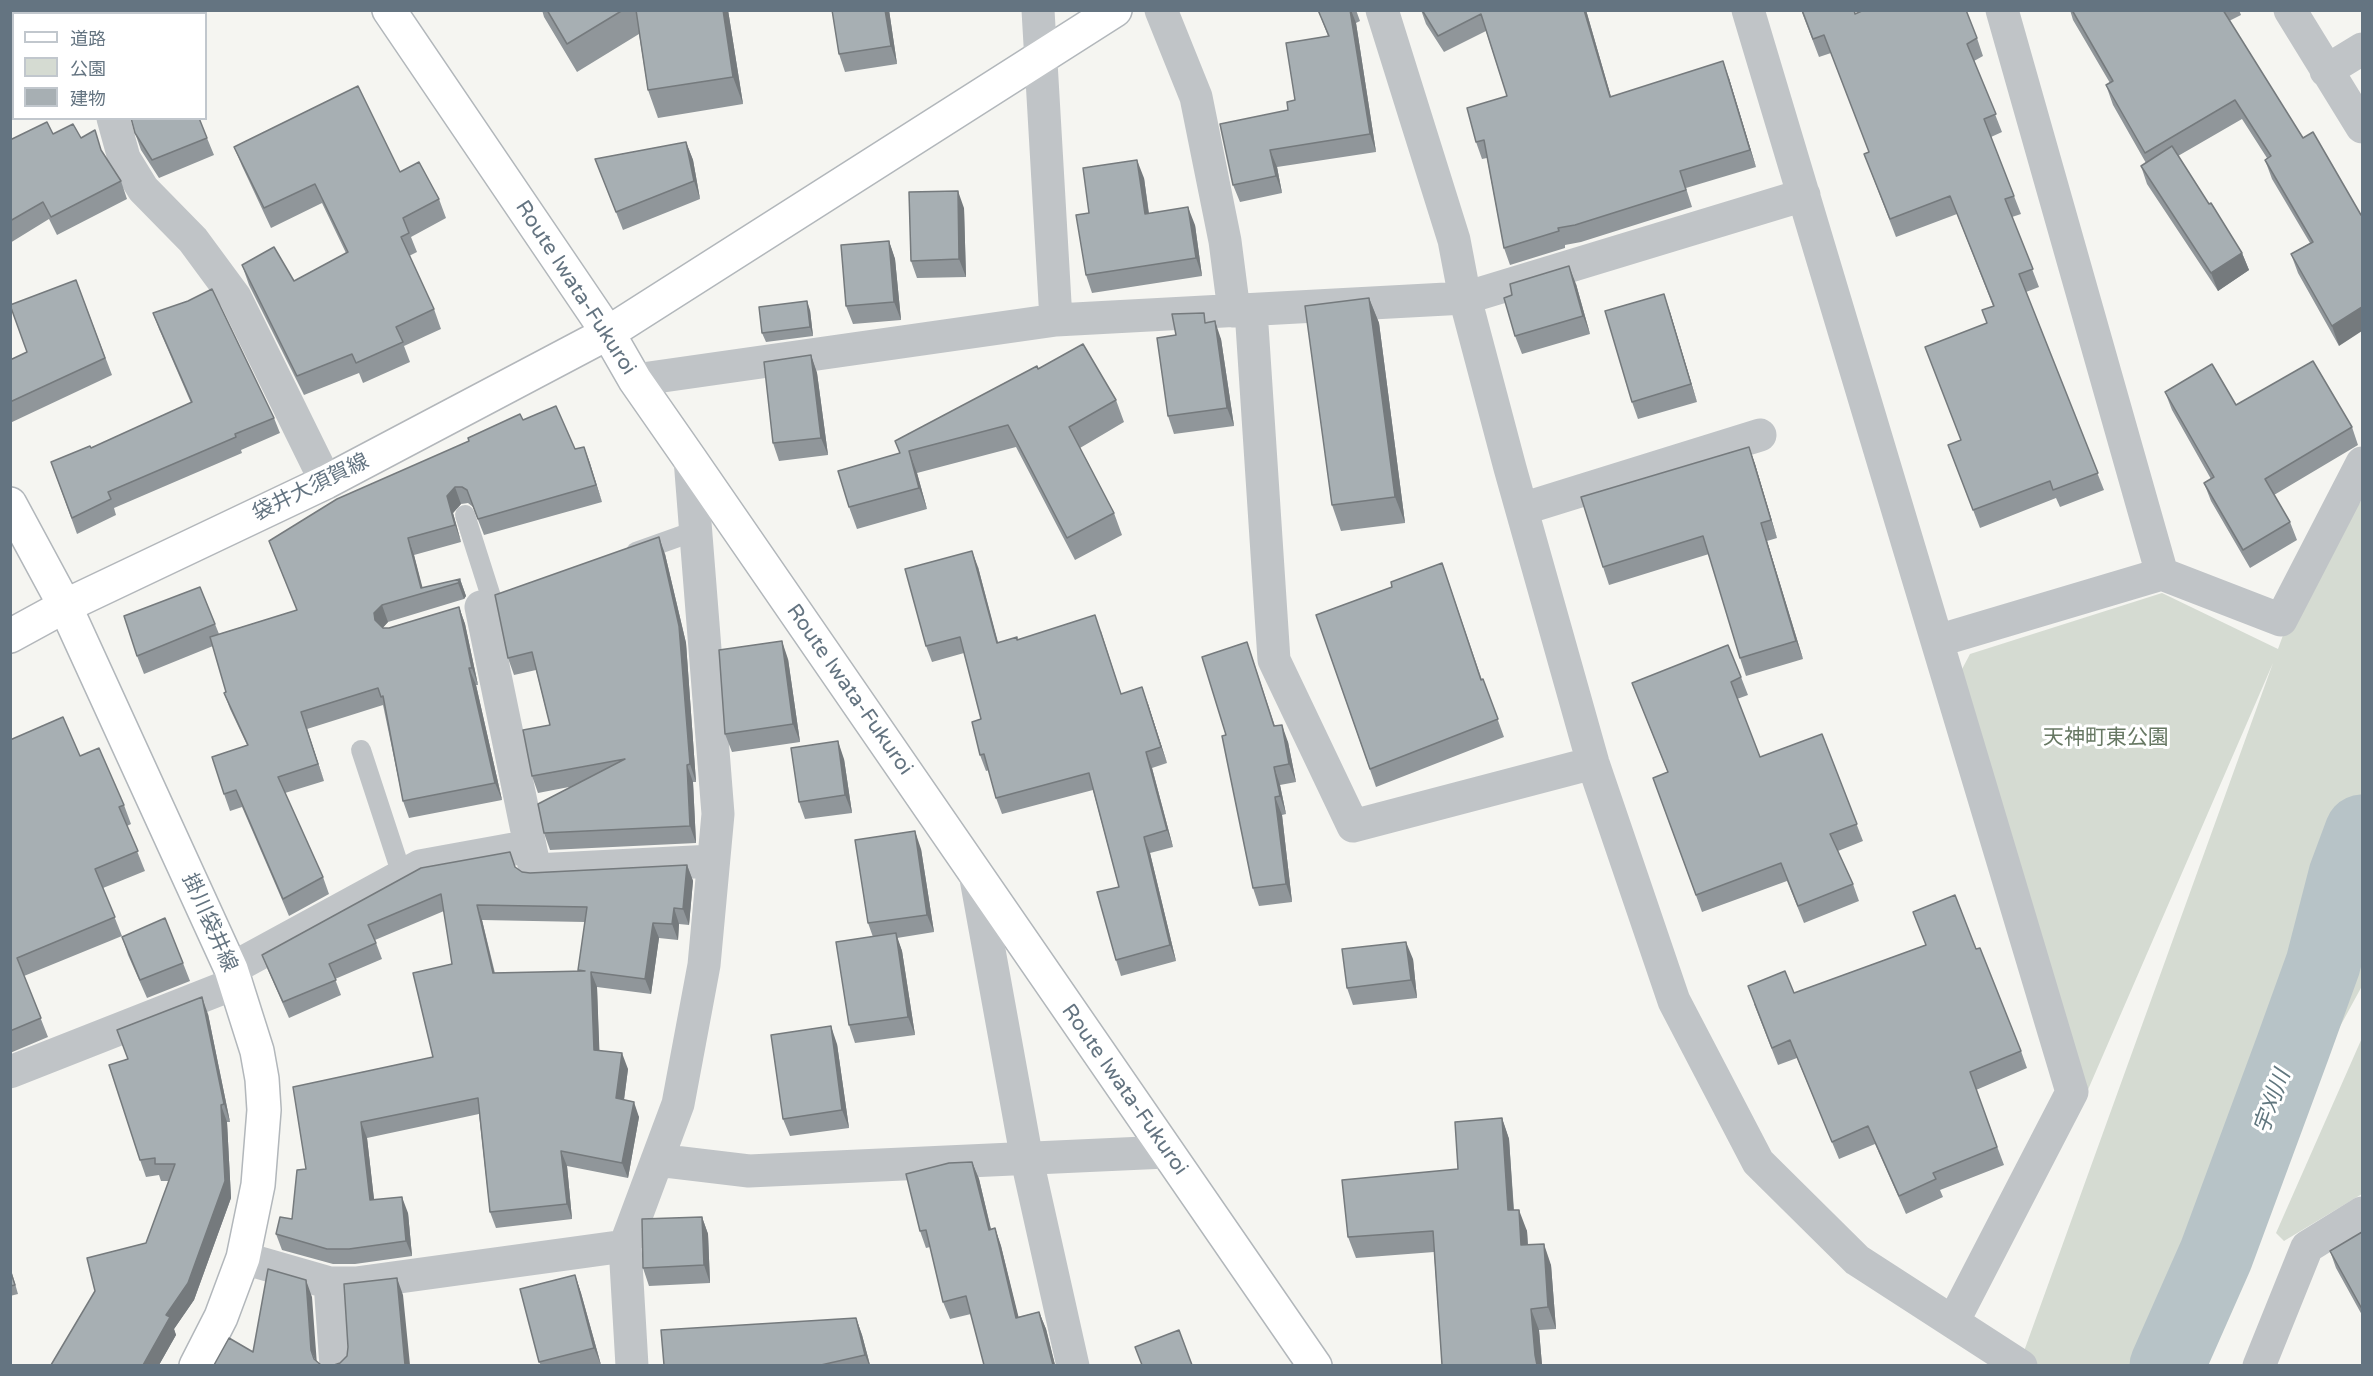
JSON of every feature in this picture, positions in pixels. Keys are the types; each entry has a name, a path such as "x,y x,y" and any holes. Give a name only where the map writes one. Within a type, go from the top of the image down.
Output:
{"main road":[{"name":"Route Iwata-Fukuroi","path":"389,10 608,333 635,380 1315,1365"},
{"name":"袋井大須賀線","path":"10,636 65,606 326,483 608,333 1115,10"},
{"name":"掛川袋井線","path":"10,504 65,606 233,976 257,1051 264,1110 258,1185 243,1258 221,1317 196,1365"}],"street":[{"path":"1038,10 1056,320"},
{"path":"1161,10 1196,96 1225,241 1243,310 1274,660 1353,826 1593,763"},
{"path":"1382,10 1454,240 1465,298 1593,763 1674,1001 1758,1162 1857,1260 2021,1365"},
{"path":"1748,10 2072,1092 1953,1322"},
{"path":"2002,10 2162,574"},
{"path":"2290,10 2362,127"},
{"path":"2326,71 2362,50"},
{"path":"114,120 124,158 143,189 193,240 235,297 326,483"},
{"path":"635,380 1056,320 1465,298 1804,195"},
{"path":"1522,509 1760,435"},
{"path":"632,1365 625,1246 678,1104 704,965 718,814 690,459"},
{"path":"1937,641 2162,574 2281,620 2362,463"},
{"path":"478,608 535,870 713,861"},
{"path":"10,1072 233,976 420,866 530,846"},
{"path":"975,873 1027,1160 1073,1365"},
{"path":"657,1160 749,1172 1166,1152"},
{"path":"2259,1365 2307,1247 2362,1213"},
{"path":"243,1258 330,1283 356,1282 625,1246"},
{"path":"330,1283 336,1365"}],"lane":[{"path":"465,515 478,608 516,595"},
{"path":"617,559 695,531"},
{"path":"362,750 402,875"}],"green space":[{"name":"天神町東公園","path":"2362,500 2362,986 2156,1365 2019,1365 2273,663 2087,1092 1960,673 1970,654 2162,593 2278,649 2306,572"},
{"path":"2362,1038 2362,1194 2284,1241 2276,1233"}],"building":[{"path":"107,10 147,10 148,12 108,12"},
{"path":"547,10 623,10 567,44"},
{"path":"636,10 723,10 733,77 648,90"},
{"path":"832,10 885,10 891,46 839,54"},
{"path":"1318,10 1350,10 1370,134 1270,150 1276,176 1233,185 1220,124 1288,110 1287,102 1295,100 1286,43 1329,36"},
{"path":"1422,10 1584,10 1610,97 1723,61 1750,150 1680,171 1686,190 1575,225 1558,228 1559,231 1504,248 1484,140 1476,142 1467,108 1507,96 1481,14 1438,36"},
{"path":"1802,10 1854,10 1855,14 1864,10 1966,10 1977,38 1967,44 1996,114 1984,119 2014,196 2005,199 2033,269 2019,274 2098,473 2053,490 2050,481 1973,510 1948,445 1961,440 1925,347 1987,323 1982,310 1994,306 1950,196 1890,219 1864,154 1869,152 1824,35 1813,39"},
{"path":"2072,10 2223,10 2303,138 2313,132 2362,214 2362,307 2332,326 2291,254 2313,242 2265,160 2271,156 2235,100 2145,153 2106,85 2113,81"},
{"path":"358,86 400,172 419,162 439,199 403,218 409,233 401,237 434,309 396,327 403,342 356,363 352,354 297,376 242,265 274,247 294,281 348,252 315,184 264,208 234,147"},
{"path":"132,120 200,120 207,138 152,160 135,133"},
{"path":"47,122 53,134 73,124 81,138 95,130 101,150 121,181 51,217 43,202 10,221 10,140"},
{"path":"686,142 694,181 616,212 595,159"},
{"path":"2172,146 2242,253 2211,273 2141,166"},
{"path":"1137,160 1145,214 1188,207 1196,258 1086,275 1076,215 1089,213 1083,168"},
{"path":"958,191 959,259 911,261 909,192"},
{"path":"889,241 894,302 846,306 841,245"},
{"path":"1569,266 1583,316 1515,336 1504,298 1512,295 1510,284"},
{"path":"76,280 105,358 10,402 10,360 27,352 10,305"},
{"path":"212,289 274,418 235,434 236,437 108,492 111,499 72,518 51,462 90,446 91,448 192,402 153,313 188,301"},
{"path":"1664,294 1691,384 1632,402 1605,311"},
{"path":"1369,298 1395,497 1332,505 1305,306"},
{"path":"807,301 810,327 762,333 759,307"},
{"path":"1204,313 1205,323 1215,321 1227,408 1168,416 1157,338 1176,335 1172,314"},
{"path":"1083,344 1116,400 1069,427 1114,513 1067,538 1008,425 909,451 919,488 849,507 838,471 900,453 895,441"},
{"path":"811,355 821,438 773,443 764,362"},
{"path":"2313,361 2352,427 2265,479 2290,522 2243,550 2204,483 2214,477 2165,392 2212,364 2236,405"},
{"path":"556,406 575,449 584,447 596,485 478,519 467,490 455,487 447,496 455,525 408,538 421,588 460,579 458,583 382,605 374,613 375,620 383,628 389,628 459,607 472,668 469,668 495,783 403,801 383,696 381,697 378,688 301,712 318,764 278,777 323,877 283,899 236,790 224,794 212,757 248,745 224,693 226,692 210,637 297,610 269,541 337,499 469,441 468,438 520,414 523,420"},
{"path":"1749,447 1771,520 1761,523 1796,641 1740,658 1703,536 1603,567 1581,497"},
{"path":"659,537 679,626 690,764 687,765 690,826 544,833 538,804 625,759 532,776 523,730 550,725 532,652 508,658 495,595"},
{"path":"972,551 997,643 1017,637 1017,640 1095,615 1121,694 1142,687 1161,747 1146,752 1167,830 1144,837 1170,945 1116,960 1097,892 1119,887 1089,773 996,798 984,754 980,755 972,722 981,719 960,637 926,646 905,569"},
{"path":"1442,563 1481,680 1483,679 1498,719 1370,769 1316,615 1392,587 1391,582"},
{"path":"200,587 215,624 137,656 124,616"},
{"path":"782,641 793,724 725,734 719,650"},
{"path":"1247,642 1274,726 1282,725 1289,764 1274,767 1280,796 1275,797 1286,884 1253,888 1222,736 1226,735 1202,657"},
{"path":"1728,645 1741,677 1731,682 1760,757 1822,734 1857,824 1830,834 1853,884 1798,906 1781,863 1696,895 1653,778 1668,772 1632,683"},
{"path":"63,717 80,756 99,748 124,805 119,807 138,851 95,869 115,917 17,958 41,1018 10,1031 10,740"},
{"path":"838,741 845,795 799,802 791,748"},
{"path":"915,831 927,915 868,923 855,840"},
{"path":"510,852 515,867 522,872 530,873 687,865 683,909 674,908 672,924 653,923 645,979 591,972 594,1050 622,1053 616,1098 634,1102 622,1163 561,1151 567,1204 490,1212 478,1098 361,1122 370,1200 402,1197 406,1241 349,1249 327,1249 276,1234 280,1217 292,1219 297,1170 306,1169 293,1087 433,1057 413,973 452,964 441,894 368,925 376,943 329,964 336,980 283,1002 262,955 421,868","holes":["477,905 587,907 578,970 585,971 493,973"]},
{"path":"1955,895 1976,949 1980,948 2021,1051 1970,1072 1997,1147 1933,1173 1936,1179 1899,1196 1868,1126 1832,1142 1790,1040 1772,1048 1748,986 1785,971 1794,993 1926,945 1913,912"},
{"path":"165,918 183,963 140,980 122,937"},
{"path":"896,933 908,1017 849,1025 836,942"},
{"path":"1406,942 1411,980 1347,988 1342,949"},
{"path":"202,997 224,1104 221,1105 225,1181 188,1283 166,1315 170,1317 143,1365 51,1365 95,1291 87,1258 146,1243 175,1164 155,1164 155,1158 140,1160 109,1065 128,1059 117,1030"},
{"path":"831,1026 842,1110 783,1119 771,1035"},
{"path":"1502,1118 1508,1210 1519,1210 1521,1245 1544,1244 1548,1307 1531,1309 1537,1365 1442,1365 1433,1231 1348,1237 1342,1180 1458,1169 1455,1122"},
{"path":"972,1162 989,1230 995,1228 1016,1318 1039,1312 1053,1365 984,1365 966,1296 943,1302 926,1230 920,1231 906,1174 949,1163"},
{"path":"702,1217 704,1265 643,1268 642,1219"},
{"path":"2362,1232 2362,1309 2330,1251"},
{"path":"268,1269 306,1280 311,1350 314,1359 321,1365 214,1365 229,1338 253,1352"},
{"path":"10,1270 15,1285 10,1286"},
{"path":"575,1275 594,1348 539,1362 520,1289"},
{"path":"397,1278 405,1365 334,1365 347,1356 344,1284"},
{"path":"856,1318 865,1355 821,1365 664,1365 661,1330"},
{"path":"1179,1330 1192,1365 1142,1365 1135,1347"}],"waterway":[{"name":"宇刈川","path":"2167,1366 2216,1255 2293,1047 2323,964 2346,875 2362,832"}]}
